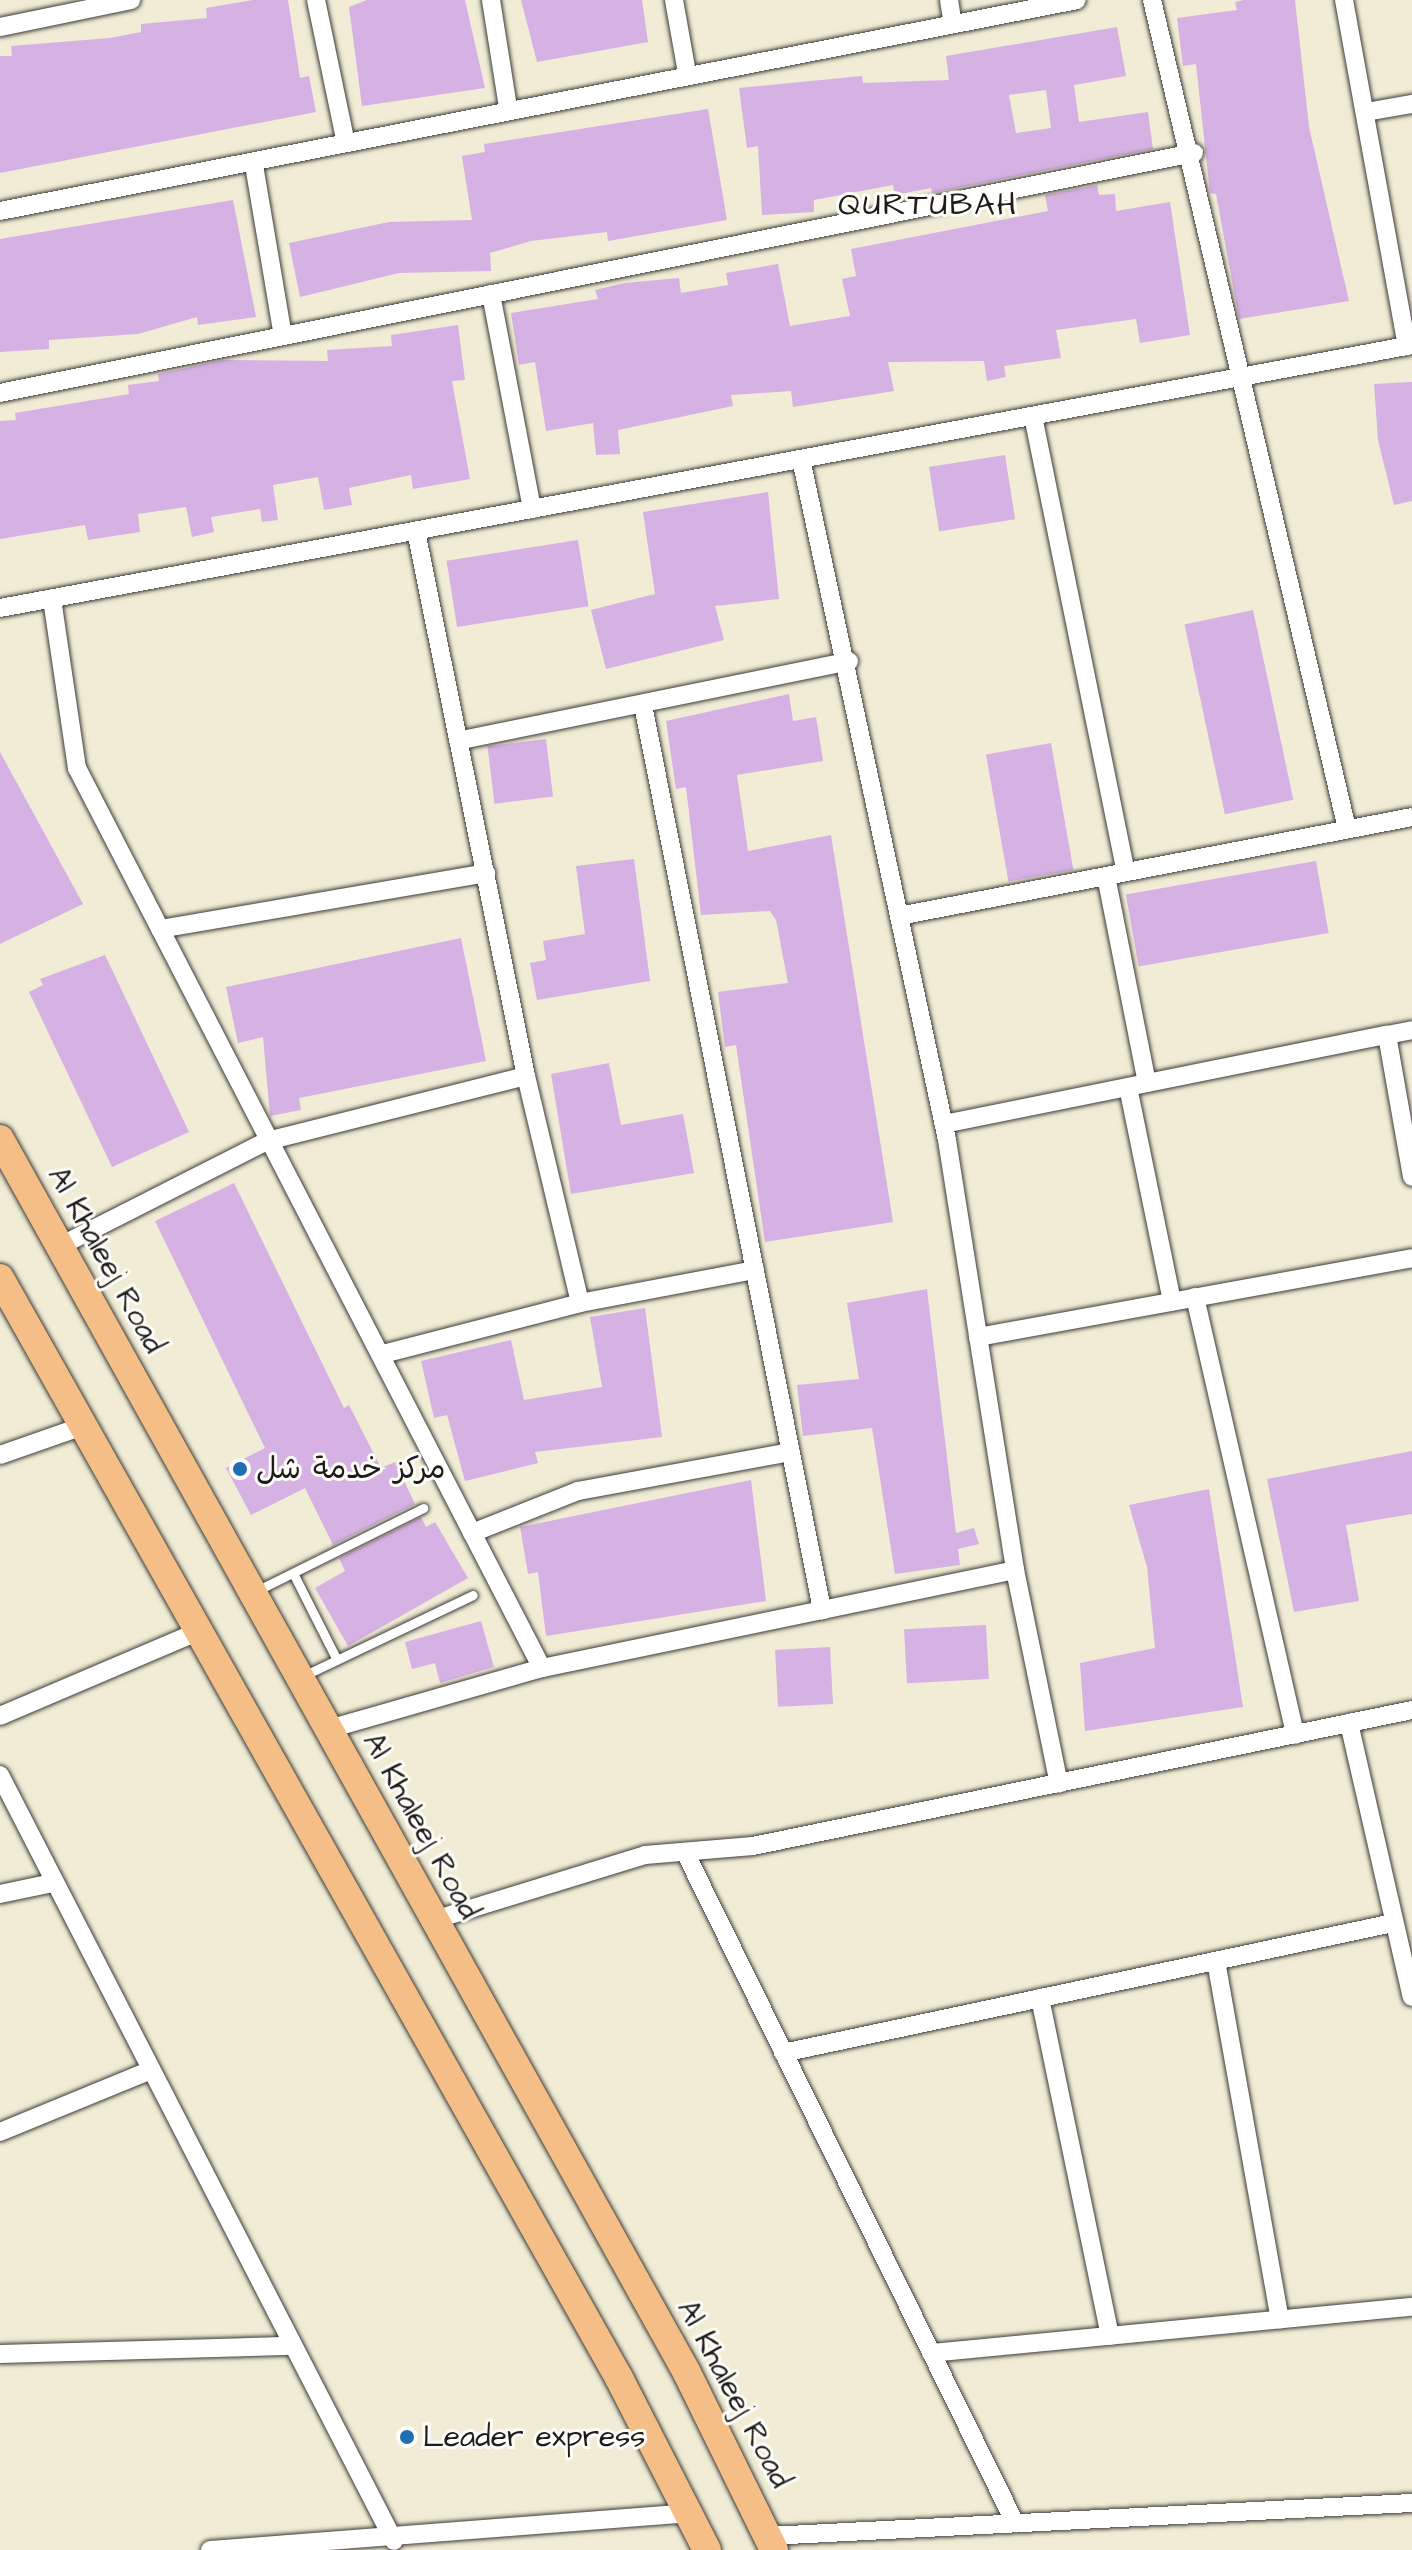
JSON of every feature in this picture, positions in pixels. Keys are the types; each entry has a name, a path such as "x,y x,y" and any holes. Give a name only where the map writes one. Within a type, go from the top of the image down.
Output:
{"main road":[{"name":"Al Khaleej Road","path":"0,1139 329,1729 772,2543"},
{"path":"0,1278 199,1631 707,2550"}],"street":[{"path":"0,27 131,0"},
{"path":"316,0 346,143"},
{"path":"491,0 508,107"},
{"path":"674,0 687,73"},
{"path":"949,0 953,24"},
{"path":"0,211 254,165 508,107 1077,0"},
{"path":"1152,0 1194,153 1347,829"},
{"path":"0,608 1410,346 1344,0"},
{"path":"1366,112 1412,104"},
{"path":"0,393 1194,153"},
{"path":"254,165 283,336"},
{"path":"491,294 532,509"},
{"path":"1033,416 1126,872"},
{"path":"801,459 849,661 944,1124 1015,1570 1059,1784"},
{"path":"416,531 462,740 526,1076 580,1303"},
{"path":"52,599 77,768 267,1141 383,1354 542,1668"},
{"path":"462,740 849,661"},
{"path":"643,705 822,1610"},
{"path":"899,916 1412,817"},
{"path":"160,929 486,873"},
{"path":"1106,876 1147,1083"},
{"path":"944,1124 1412,1030"},
{"path":"1387,1035 1412,1177"},
{"path":"60,1246 267,1141 526,1076"},
{"path":"1128,1087 1172,1302"},
{"path":"978,1337 1412,1258"},
{"path":"383,1354 580,1303 755,1270"},
{"path":"1195,1297 1295,1735"},
{"path":"0,1455 83,1426"},
{"path":"472,1533 578,1491 790,1452"},
{"path":"329,1729 542,1668 1015,1570"},
{"path":"0,1716 199,1631"},
{"path":"434,1920 645,1855 753,1846 1412,1710"},
{"path":"1349,1723 1412,1997"},
{"path":"0,1775 52,1883 394,2541"},
{"path":"685,1852 1015,2523"},
{"path":"0,1894 52,1883"},
{"path":"783,2053 1393,1923"},
{"path":"1216,1961 1280,2319"},
{"path":"1040,1998 1110,2336"},
{"path":"0,2132 149,2071"},
{"path":"931,2353 1412,2307"},
{"path":"0,2354 292,2346"},
{"path":"772,2543 1015,2523 1412,2503"},
{"path":"210,2550 394,2541 689,2513"}],"lane":[{"path":"253,1593 423,1508"},
{"path":"293,1573 337,1660"},
{"path":"300,1678 473,1595"}],"building":[{"path":"253,0 288,0 300,78 309,76 316,112 0,173 0,56 12,56 11,46 110,38 141,32 141,24 207,18 206,8"},
{"path":"367,0 465,0 485,88 362,106 349,7"},
{"path":"521,0 642,0 648,42 537,62"},
{"path":"1295,0 1309,127 1349,301 1239,319 1216,194 1210,193 1196,64 1183,66 1177,18 1237,10 1235,2"},
{"path":"1117,27 1126,76 1074,85 1079,122 1148,112 1153,149 932,193 931,188 895,195 893,185 814,200 814,212 762,215 758,146 747,148 739,88 862,76 863,83 949,80 946,56","holes":["1046,90 1051,128 1016,133 1009,95"]},
{"path":"708,109 727,220 608,241 607,232 531,241 490,253 491,271 399,273 300,297 289,243 389,222 472,220 462,156 485,152 484,144"},
{"path":"1097,185 1099,195 1115,194 1116,211 1170,202 1190,335 1140,343 1136,319 1056,330 1061,358 1004,366 1006,377 987,381 984,361 888,362 894,391 793,407 791,391 731,395 733,406 618,430 620,454 596,455 593,423 546,431 535,362 519,365 511,313 598,299 595,290 625,283 679,278 681,293 728,285 726,273 778,264 790,326 850,316 842,279 856,276 851,249 1048,211 1045,195"},
{"path":"233,200 256,317 198,325 197,317 138,334 49,340 49,349 0,352 0,239"},
{"path":"458,325 465,380 452,381 470,479 413,489 411,475 349,488 352,505 324,510 318,477 273,485 278,520 262,522 260,509 211,517 214,532 192,537 186,507 138,514 140,532 88,540 85,525 0,539 0,421 16,420 15,413 129,394 128,385 159,381 158,374 223,360 328,361 327,350 392,346 391,335"},
{"path":"1412,382 1412,501 1394,505 1378,440 1374,384"},
{"path":"1005,455 1015,519 939,531 929,467"},
{"path":"768,492 779,599 715,606 724,640 606,669 591,610 655,594 643,512"},
{"path":"578,540 588,606 457,627 447,561"},
{"path":"1253,610 1293,800 1225,814 1185,625"},
{"path":"789,694 793,721 816,717 823,761 737,775 748,851 831,835 893,1222 765,1242 736,1045 725,1047 718,992 788,983 776,920 770,911 701,915 686,787 676,789 666,721"},
{"path":"546,739 553,797 495,804 487,746"},
{"path":"1051,743 1073,870 1008,882 986,754"},
{"path":"0,752 83,904 0,944"},
{"path":"634,859 650,981 537,1000 530,963 546,960 543,941 585,934 576,866"},
{"path":"1316,861 1329,933 1139,966 1126,895"},
{"path":"461,938 486,1061 299,1098 301,1110 270,1116 263,1037 238,1043 226,987"},
{"path":"105,955 189,1132 112,1167 29,992 43,985 40,979"},
{"path":"609,1063 621,1125 683,1114 694,1173 571,1194 551,1074"},
{"path":"234,1183 344,1408 349,1405 381,1468 395,1462 415,1504 333,1545 305,1488 251,1515 226,1468 265,1448 155,1221"},
{"path":"927,1289 956,1533 974,1528 979,1544 958,1549 960,1565 895,1574 872,1428 803,1436 797,1385 859,1379 847,1303"},
{"path":"645,1308 662,1437 535,1452 538,1463 465,1481 447,1415 434,1418 421,1361 511,1340 524,1400 602,1387 590,1317"},
{"path":"1412,1451 1412,1514 1346,1525 1359,1601 1294,1612 1267,1479"},
{"path":"751,1480 766,1601 546,1636 538,1572 528,1574 520,1527"},
{"path":"1209,1489 1243,1707 1085,1731 1080,1663 1155,1648 1147,1567 1129,1505"},
{"path":"421,1517 426,1527 435,1522 468,1578 348,1646 315,1588 345,1571 339,1558"},
{"path":"481,1621 494,1667 440,1683 435,1663 412,1669 405,1642"},
{"path":"986,1625 989,1679 907,1683 904,1629"},
{"path":"830,1647 833,1704 778,1707 775,1650"}],"place":[{"name":"مركز خدمة شل","path":"240,1469"},
{"name":"Leader express","path":"407,2437"}],"district":[{"name":"QURTUBAH","path":"928,205"}]}
